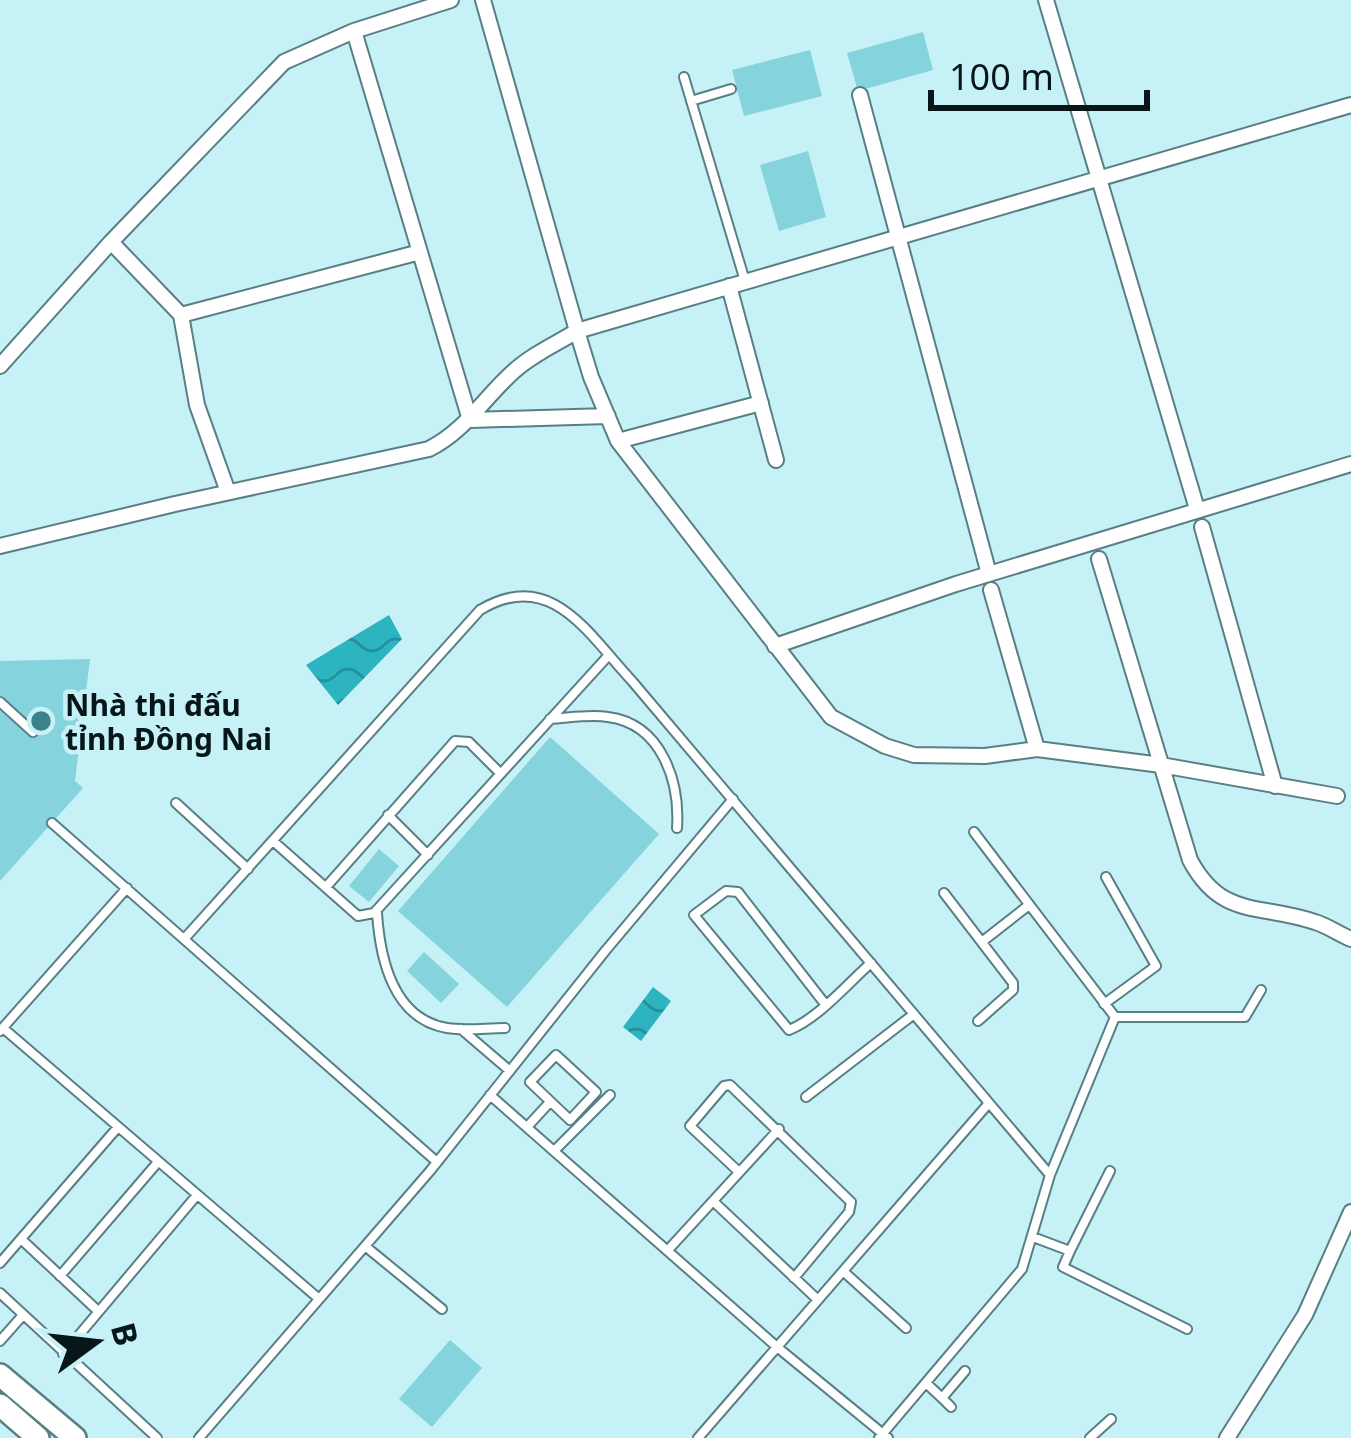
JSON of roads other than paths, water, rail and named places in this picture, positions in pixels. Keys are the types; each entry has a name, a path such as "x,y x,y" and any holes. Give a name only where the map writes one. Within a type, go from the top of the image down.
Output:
{"main road":[{"path":"0,1375 75,1438"},
{"path":"0,1405 38,1438"}],"street":[{"path":"0,366 110,242 284,62 354,31 451,0"},
{"path":"483,0 578,331 618,440 831,717 914,755 950,757 1037,749 1344,797"},
{"path":"1046,0 1197,509"},
{"path":"354,31 470,420"},
{"path":"860,95 989,574"},
{"path":"0,546 429,449 470,420 512,372 578,331 1351,105"},
{"path":"110,242 182,315 197,405 228,492"},
{"path":"182,315 420,252"},
{"path":"729,286 776,460"},
{"path":"618,440 761,404"},
{"path":"470,420 608,416"},
{"path":"775,646 989,574 1351,464"},
{"path":"1202,527 1275,786"},
{"path":"1099,559 1190,860 1209,888 1234,905 1314,922 1351,939"},
{"path":"991,590 1037,749"},
{"path":"1227,1438 1305,1315 1351,1211"}],"lane":[{"path":"684,77 745,281"},
{"path":"692,101 731,88"},
{"path":"185,938 480,610 495,601 532,595 547,598 576,621 733,799 1050,1175"},
{"path":"273,841 358,916 377,911 608,656"},
{"path":"0,702 33,732"},
{"path":"549,719 610,717 646,735 670,770 677,828"},
{"path":"326,887 454,741 469,742 500,773"},
{"path":"199,1438 437,1162 733,799"},
{"path":"176,803 248,869"},
{"path":"388,815 428,855"},
{"path":"52,823 437,1162"},
{"path":"974,832 1115,1017 1245,1017 1261,990"},
{"path":"1104,1004 1156,966 1106,877"},
{"path":"127,888 2,1029 318,1298"},
{"path":"825,1004 738,892 726,891 694,914 785,1028 794,1030 825,1004 871,963"},
{"path":"944,893 1010,977 1013,990 978,1021"},
{"path":"983,942 1030,905"},
{"path":"377,911 383,959 399,996 430,1023 461,1029 505,1028"},
{"path":"806,1096 914,1014"},
{"path":"490,1095 883,1436 1015,1279 1033,1238 1050,1175 1115,1017"},
{"path":"461,1029 510,1071"},
{"path":"556,1055 596,1092 570,1120 550,1102 530,1082 556,1055"},
{"path":"739,1172 690,1126 724,1086 734,1088 779,1129 851,1202 849,1212 794,1278"},
{"path":"554,1151 610,1095"},
{"path":"527,1127 550,1102"},
{"path":"698,1438 989,1103"},
{"path":"0,1263 118,1127"},
{"path":"668,1250 779,1129"},
{"path":"60,1276 158,1162"},
{"path":"1110,1171 1063,1267 1187,1329"},
{"path":"63,1354 197,1195"},
{"path":"713,1201 818,1300"},
{"path":"1033,1238 1070,1251"},
{"path":"21,1240 98,1311"},
{"path":"365,1246 442,1309"},
{"path":"843,1271 906,1328"},
{"path":"0,1294 157,1438"},
{"path":"0,1341 23,1315"},
{"path":"942,1398 965,1371"},
{"path":"926,1383 951,1407"},
{"path":"1090,1438 1111,1419"}],"water":[{"path":"389,615 402,639 338,705 306,665"},
{"path":"653,987 671,1001 641,1041 623,1027"}],"place":[{"name":"Nhà thi đấu tỉnh Đồng Nai","path":"41,721"}]}
